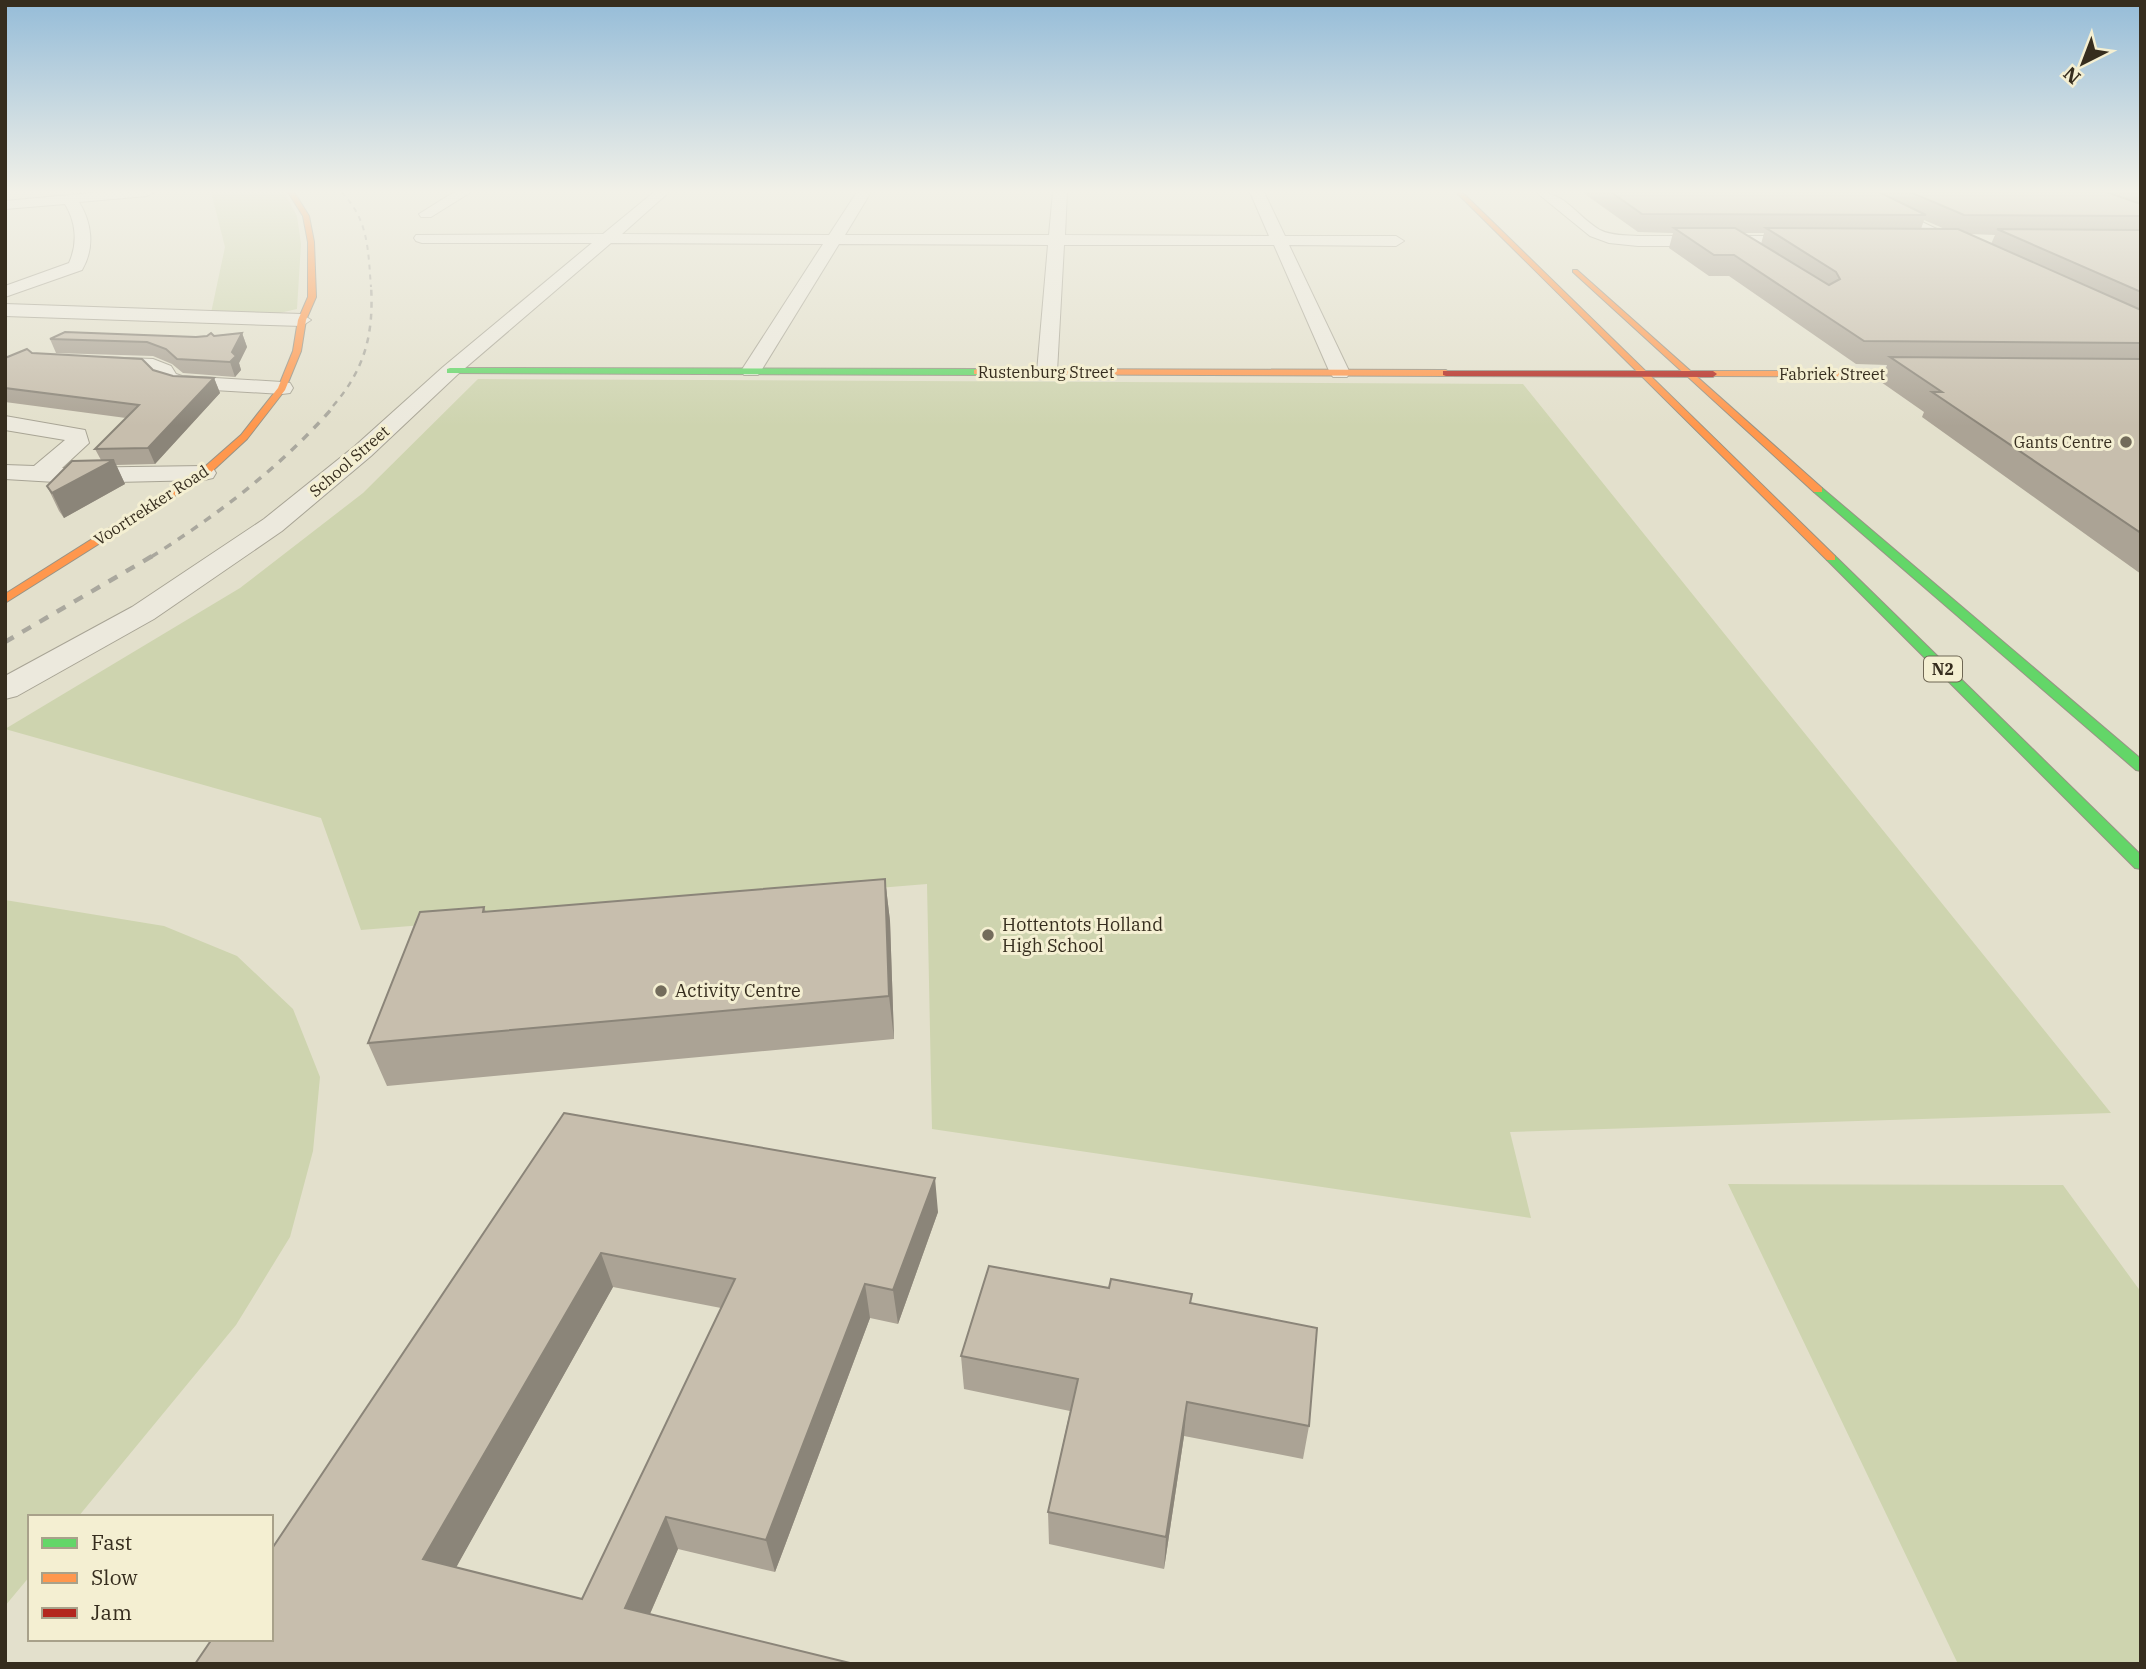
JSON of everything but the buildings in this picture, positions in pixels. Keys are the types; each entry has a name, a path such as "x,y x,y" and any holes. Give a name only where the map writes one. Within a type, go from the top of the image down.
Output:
{"main road":[{"name":"Voortrekker Road","path":"5,599 204,473 244,437 282,388 297,351 302,320 312,297 312,270"},
{"name":"N2","path":"1538,270 2141,864"},
{"path":"1576,270 1866,533 2141,767"},
{"name":"Rustenburg Street","path":"450,371 1642,372"},
{"name":"Fabriek Street","path":"1642,372 1947,374"}],"street":[{"path":"5,292 65,270"},
{"name":"School Street","path":"5,689 143,613 220,564 318,489 450,371 569,270"},
{"path":"751,371 815,270"},
{"path":"1046,372 1054,270"},
{"path":"1292,270 1340,373"},
{"path":"5,310 302,320"},
{"path":"73,362 153,365 163,370 167,378 180,382 282,388"},
{"path":"5,423 77,435 76,443 40,474"},
{"path":"5,472 204,473"}],"green space":[{"path":"220,270 299,270 297,309 275,314 211,313"},
{"path":"478,379 1523,384 2111,1113 1510,1132 1531,1218 932,1129 927,884 361,930 321,818 5,729 240,588 363,493"},
{"path":"5,900 164,926 237,956 293,1009 320,1077 313,1151 290,1237 236,1325 80,1515 28,1515 28,1578 5,1606"},
{"path":"1728,1184 2063,1185 2141,1292 2141,1664 1958,1664"}],"railway":[{"path":"370,270 371,287"},
{"path":"333,406 353,378 365,350 371,319 371,285"},
{"path":"151,557 249,488 335,405"},
{"path":"5,642 154,555"}],"traffic: fast":[{"path":"450,371 977,372"},
{"path":"1818,490 2141,767"},
{"path":"1831,558 2141,864"}],"traffic: slow":[{"path":"5,599 204,473 244,437 282,388 297,351 302,320 312,297 312,270"},
{"path":"1538,270 1831,558"},
{"path":"1575,271 1818,490"},
{"path":"977,372 1446,373"},
{"path":"1713,374 1935,374"}],"traffic: jam":[{"path":"1446,373 1713,374"}],"place":[{"name":"Gants Centre","path":"2126,442"},
{"name":"Hottentots Holland High School","path":"988,935"},
{"name":"Activity Centre","path":"661,991"}]}
